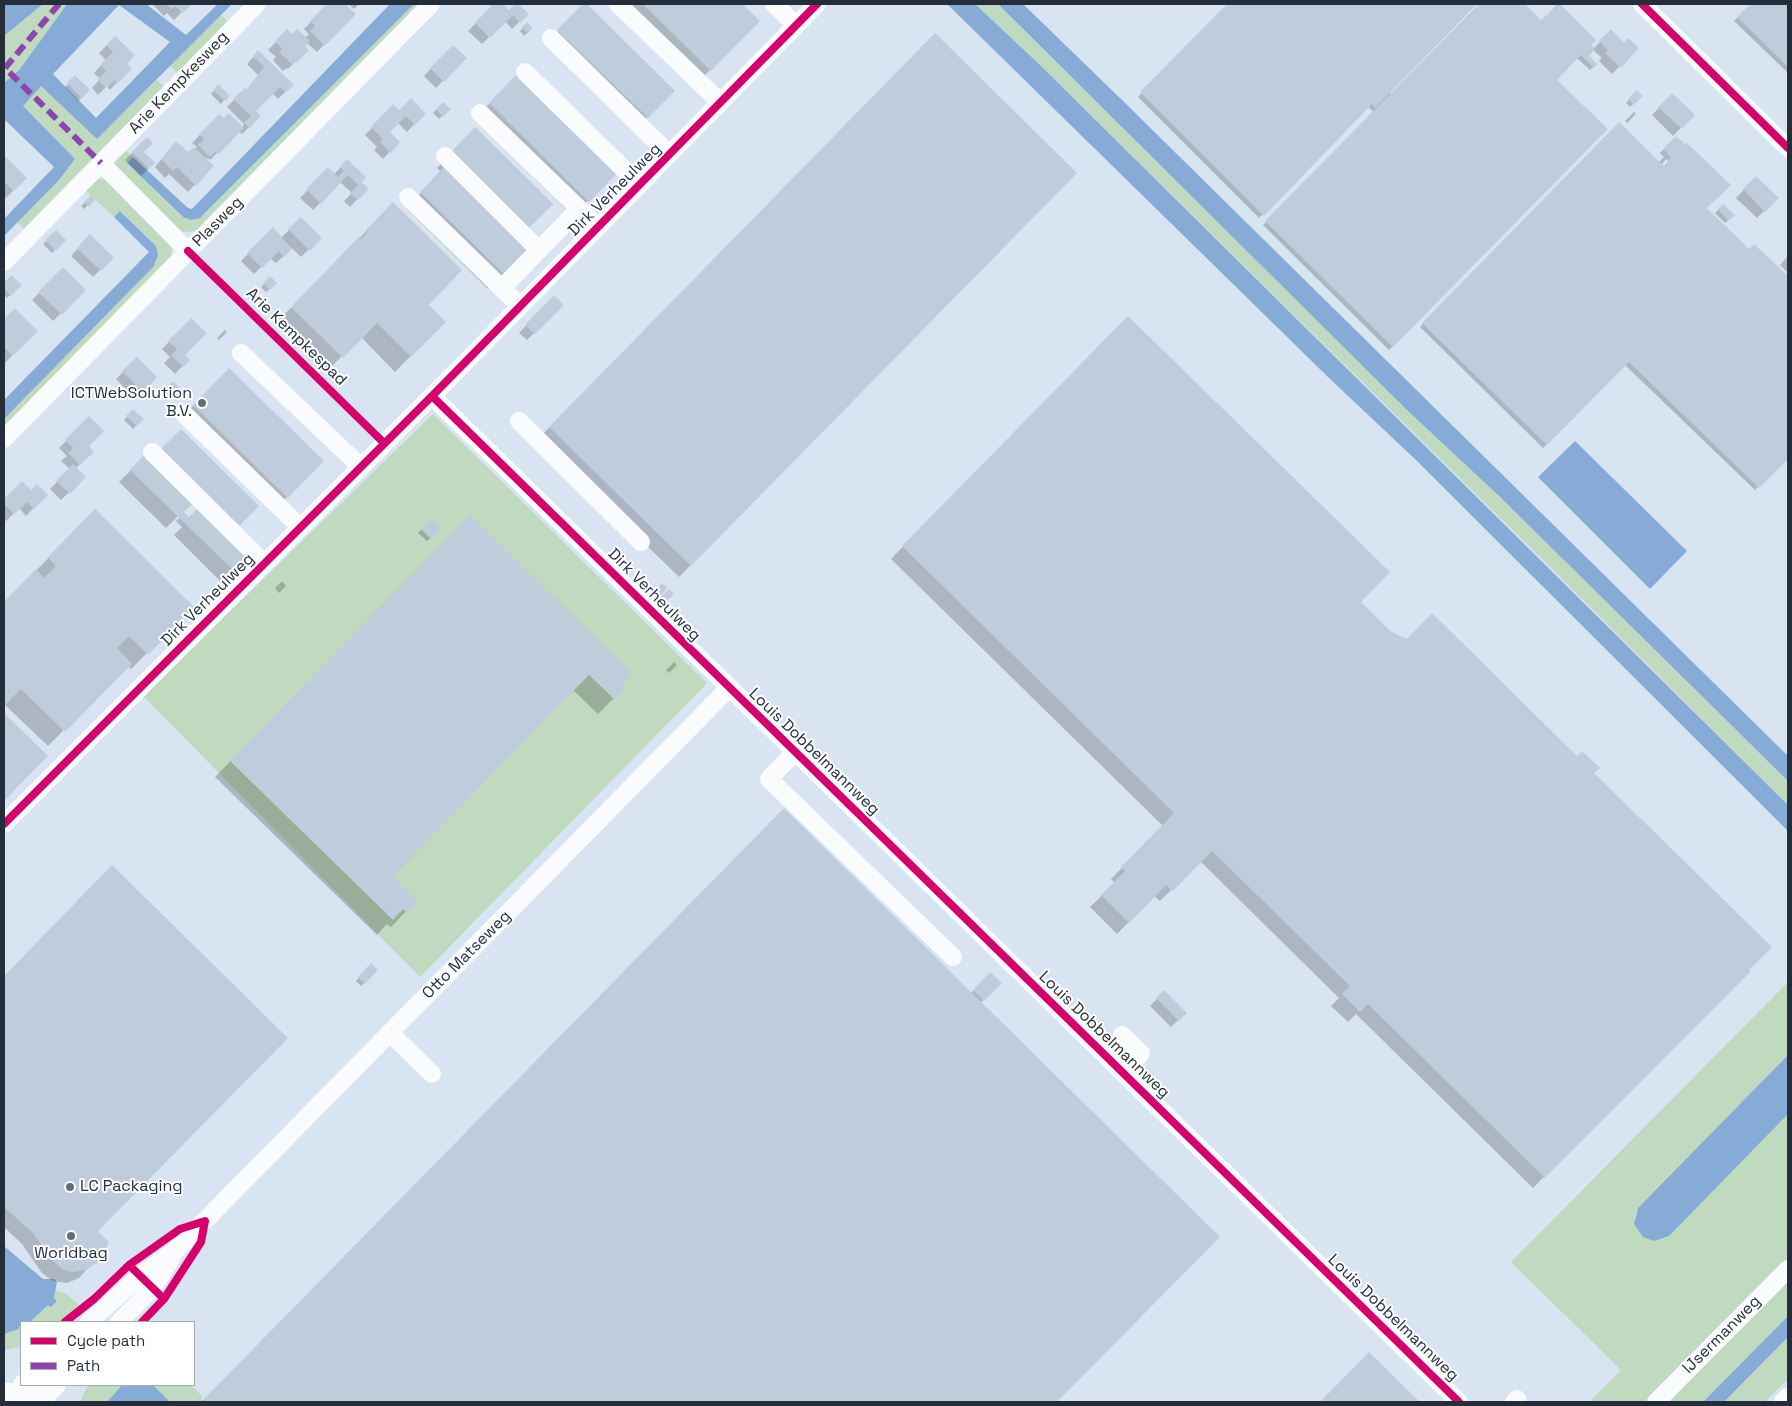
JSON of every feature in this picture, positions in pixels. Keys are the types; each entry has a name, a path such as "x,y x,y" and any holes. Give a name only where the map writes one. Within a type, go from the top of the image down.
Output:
{"main road":[{"path":"1785,1402 1788,1399"}],"street":[{"name":"Arie Kempkesweg","path":"4,262 257,4"},
{"name":"Plasweg","path":"4,439 432,4"},
{"path":"618,4 720,102"},
{"path":"774,4 796,25"},
{"name":"Dirk Verheulweg","path":"4,824 432,396 817,4"},
{"path":"1642,4 1788,148"},
{"name":"Dirk Verheulweg","path":"551,38 669,154"},
{"name":"Dirk Verheulweg","path":"526,72 640,184"},
{"name":"Dirk Verheulweg","path":"480,113 598,227"},
{"path":"445,156 539,250"},
{"path":"101,163 188,251"},
{"path":"408,197 520,306"},
{"path":"502,288 579,209"},
{"path":"242,353 361,466"},
{"name":"Dirk Verheulweg","path":"432,396 729,688"},
{"path":"182,413 300,527"},
{"path":"519,421 641,542"},
{"name":"Dirk Verheulweg","path":"152,452 264,563"},
{"name":"Louis Dobbelmannweg","path":"729,688 1459,1402"},
{"name":"Otto Matseweg","path":"90,1321 140,1276 176,1250 729,688"},
{"path":"795,752 769,779 952,958"},
{"path":"390,1033 432,1074"},
{"path":"1122,1035 1141,1053 1124,1074"},
{"name":"Otto Matseweg","path":"120,1321 153,1288 176,1250"},
{"name":"IJsermanweg","path":"1656,1402 1788,1269"}],"green space":[{"path":"43,4 67,4 20,69 4,83 4,36"},
{"path":"414,4 423,4 201,229 189,232 179,231 114,164 124,149 133,157 127,163 182,217 203,216"},
{"path":"975,4 998,4 1409,412 1498,495 1788,781 1788,805 1546,563 1040,65"},
{"path":"221,15 229,23 179,75 169,65"},
{"path":"157,80 166,88 26,231 17,222 59,180 75,159 22,106 41,85 97,138"},
{"path":"98,179 109,180 172,245 171,257 4,430 4,419 157,261 156,246 121,211 114,217 85,190"},
{"path":"433,414 707,683 420,977 143,696"},
{"path":"1788,982 1788,1055 1638,1208 1634,1218 1664,1239 1788,1114 1788,1259 1648,1402 1589,1402 1621,1370 1511,1262"},
{"path":"1788,1278 1788,1316 1703,1402 1666,1402"},
{"path":"56,1291 65,1293 79,1305 60,1321 31,1321 48,1305 57,1301 54,1299"},
{"path":"20,1328 20,1347 4,1350 4,1334"},
{"path":"1788,1337 1788,1379 1765,1402 1724,1402"},
{"path":"88,1386 121,1386 107,1402 80,1402"},
{"path":"154,1386 192,1386 205,1402 170,1402"}],"water":[{"path":"4,4 43,4 4,36"},
{"path":"67,4 146,4 186,35 218,4 232,4 97,139 41,86 23,106 75,159 59,180 4,236 4,219 54,167 6,121 4,123 4,83 20,69","holes":["119,5 170,42 96,118 53,74"]},
{"path":"390,4 414,4 200,218 191,220 183,217 127,163 133,157 188,208 192,209"},
{"path":"947,4 975,4 1040,65 1788,805 1788,831 1417,461 1328,377"},
{"path":"998,4 1023,4 1122,100 1788,756 1788,781 1498,495 1409,412"},
{"path":"120,211 156,246 158,255 154,266 4,419 4,400 149,252 114,217"},
{"path":"1575,441 1687,551 1650,589 1538,477"},
{"path":"1788,1055 1788,1114 1669,1236 1654,1241 1643,1237 1634,1224 1638,1208"},
{"path":"4,1246 43,1279 54,1279 57,1282 54,1298 57,1301 51,1307 48,1305 31,1321 20,1321 19,1329 4,1334"},
{"path":"1788,1316 1788,1337 1724,1402 1703,1402"},
{"path":"121,1386 154,1386 170,1402 107,1402"}],"building":[{"path":"166,4 192,4 183,13 175,6 172,9"},
{"path":"327,4 345,4 356,14 325,46 310,31 315,26 310,21"},
{"path":"493,4 503,4 509,10 515,4 519,4 529,14 520,23 513,15 490,38 475,23"},
{"path":"583,4 587,4 675,91 648,118 557,30"},
{"path":"643,4 743,4 760,21 711,71"},
{"path":"1227,4 1477,4 1375,108 1372,104 1264,216 1140,92"},
{"path":"1479,4 1525,4 1541,20 1560,4 1596,40 1591,45 1595,49 1589,56 1597,64 1594,68 1581,55 1557,80 1608,129 1393,347 1265,221"},
{"path":"1750,4 1788,4 1788,67 1737,17"},
{"path":"527,22 533,28 528,33 522,27"},
{"path":"287,29 292,34 297,29 310,41 305,47 309,50 296,63 295,61 292,64 279,52 282,49 275,41"},
{"path":"1611,29 1624,43 1628,38 1639,48 1621,68 1605,53 1608,50 1599,41"},
{"path":"935,33 1077,173 691,566 549,427"},
{"path":"115,36 135,55 127,64 132,69 118,83 115,80 106,88 98,80 106,71 100,65 113,52 106,45"},
{"path":"453,45 467,58 444,82 430,68"},
{"path":"258,50 294,85 286,92 280,87 256,111 261,116 250,128 244,123 251,116 233,99 245,88 247,90 264,67 253,56"},
{"path":"517,74 617,173 589,202 489,103"},
{"path":"75,75 90,90 82,98 67,83"},
{"path":"218,84 230,96 225,101 213,90"},
{"path":"1637,90 1643,96 1634,105 1628,99"},
{"path":"1672,93 1695,115 1682,129 1658,107"},
{"path":"411,98 426,114 415,125 406,116 390,132 400,142 391,153 380,142 383,139 371,127 393,104 399,110"},
{"path":"443,102 451,109 443,117 436,109"},
{"path":"229,113 244,128 219,154 216,151 210,157 198,145 204,139 199,134 219,114 224,118"},
{"path":"1619,122 1664,166 1671,157 1663,149 1676,136 1685,144 1687,143 1731,185 1707,208 1749,249 1754,244 1787,275 1788,273 1788,459 1759,488 1629,362 1547,445 1422,323"},
{"path":"475,127 553,204 529,228 451,152"},
{"path":"147,137 153,143 144,152 155,163 149,169 132,152"},
{"path":"176,141 188,152 194,147 214,166 196,186 177,167 173,171 161,159"},
{"path":"4,155 27,178 14,191 4,182"},
{"path":"347,159 366,177 362,182 369,189 358,200 350,193 358,185 348,175 321,204 306,189 328,167 338,177 344,171 340,167"},
{"path":"444,167 528,250 504,274 420,192"},
{"path":"1756,176 1779,198 1765,212 1743,189"},
{"path":"91,195 95,200 89,207 84,202"},
{"path":"393,202 462,270 429,305 446,322 411,357 377,323 343,358 291,307 359,237 361,239 368,232 366,230"},
{"path":"1723,204 1735,215 1729,221 1718,209"},
{"path":"301,217 322,238 310,251 288,229"},
{"path":"273,227 292,249 284,257 279,251 262,268 247,253"},
{"path":"56,230 66,240 56,251 45,240"},
{"path":"90,234 114,258 101,271 77,248"},
{"path":"63,267 86,290 62,315 38,292"},
{"path":"11,275 22,285 11,296 4,288 4,283"},
{"path":"270,276 277,283 270,290 263,283"},
{"path":"554,295 564,305 535,334 525,325"},
{"path":"15,308 38,331 13,356 4,347 4,319"},
{"path":"1128,316 1390,572 1361,602 1390,631 1407,639 1432,613 1577,756 1582,751 1600,768 1594,773 1772,947 1749,970 1750,972 1545,1178 1368,1004 1360,1012 1342,994 1350,986 1212,851 1173,891 1166,885 1129,923 1101,895 1125,871 1121,867 1174,813 902,546"},
{"path":"191,318 207,333 185,355 190,360 183,367 171,355 177,349 168,341"},
{"path":"137,357 157,377 143,392 122,371"},
{"path":"229,368 324,461 288,498 193,405"},
{"path":"173,381 179,387 169,396 163,390"},
{"path":"133,409 144,419 137,426 126,416"},
{"path":"89,416 104,431 89,446 94,452 80,465 68,453 73,448 65,440"},
{"path":"181,429 259,506 238,527 160,450"},
{"path":"143,456 192,504 184,512 189,517 197,509 246,557 233,570 130,470"},
{"path":"73,464 86,477 70,494 56,481"},
{"path":"22,481 31,490 37,484 48,495 34,509 27,502 14,514 4,504 4,499"},
{"path":"95,509 194,607 148,655 129,636 117,648 132,664 65,732 21,689 4,706 4,602 36,569 44,578 56,566 48,557"},
{"path":"470,515 632,674 622,685 626,688 615,700 589,675 392,877 418,901 407,913 403,909 393,920 230,761"},
{"path":"431,518 441,529 431,539 421,529"},
{"path":"662,583 667,588 660,596 655,591"},
{"path":"669,589 674,594 666,602 661,597"},
{"path":"4,713 48,756 4,801"},
{"path":"784,808 1220,1237 1057,1402 208,1402 204,1399"},
{"path":"112,865 288,1038 98,1231 109,1242 98,1262 86,1270 72,1272 64,1270 53,1261 33,1233 4,1207 4,976"},
{"path":"371,963 378,970 365,984 358,977"},
{"path":"990,972 1002,983 984,1001 973,990"},
{"path":"1164,990 1187,1013 1179,1021 1156,998"},
{"path":"1369,1352 1420,1402 1320,1402"}],"marked path":[{"path":"59,4 5,68 101,163"}],"cycle path":[{"path":"4,824 432,396 817,4"},
{"path":"1642,4 1788,148"},
{"name":"Arie Kempkespad","path":"188,251 384,443"},
{"path":"432,396 1459,1402"},
{"path":"129,1265 180,1229 205,1221 201,1242 164,1299"},
{"path":"66,1321 94,1299 129,1265 164,1299 143,1321"}],"place":[{"name":"ICTWebSolution B.V.","path":"202,403"},
{"name":"LC Packaging","path":"70,1187"},
{"name":"Worldbag","path":"71,1236"}]}
